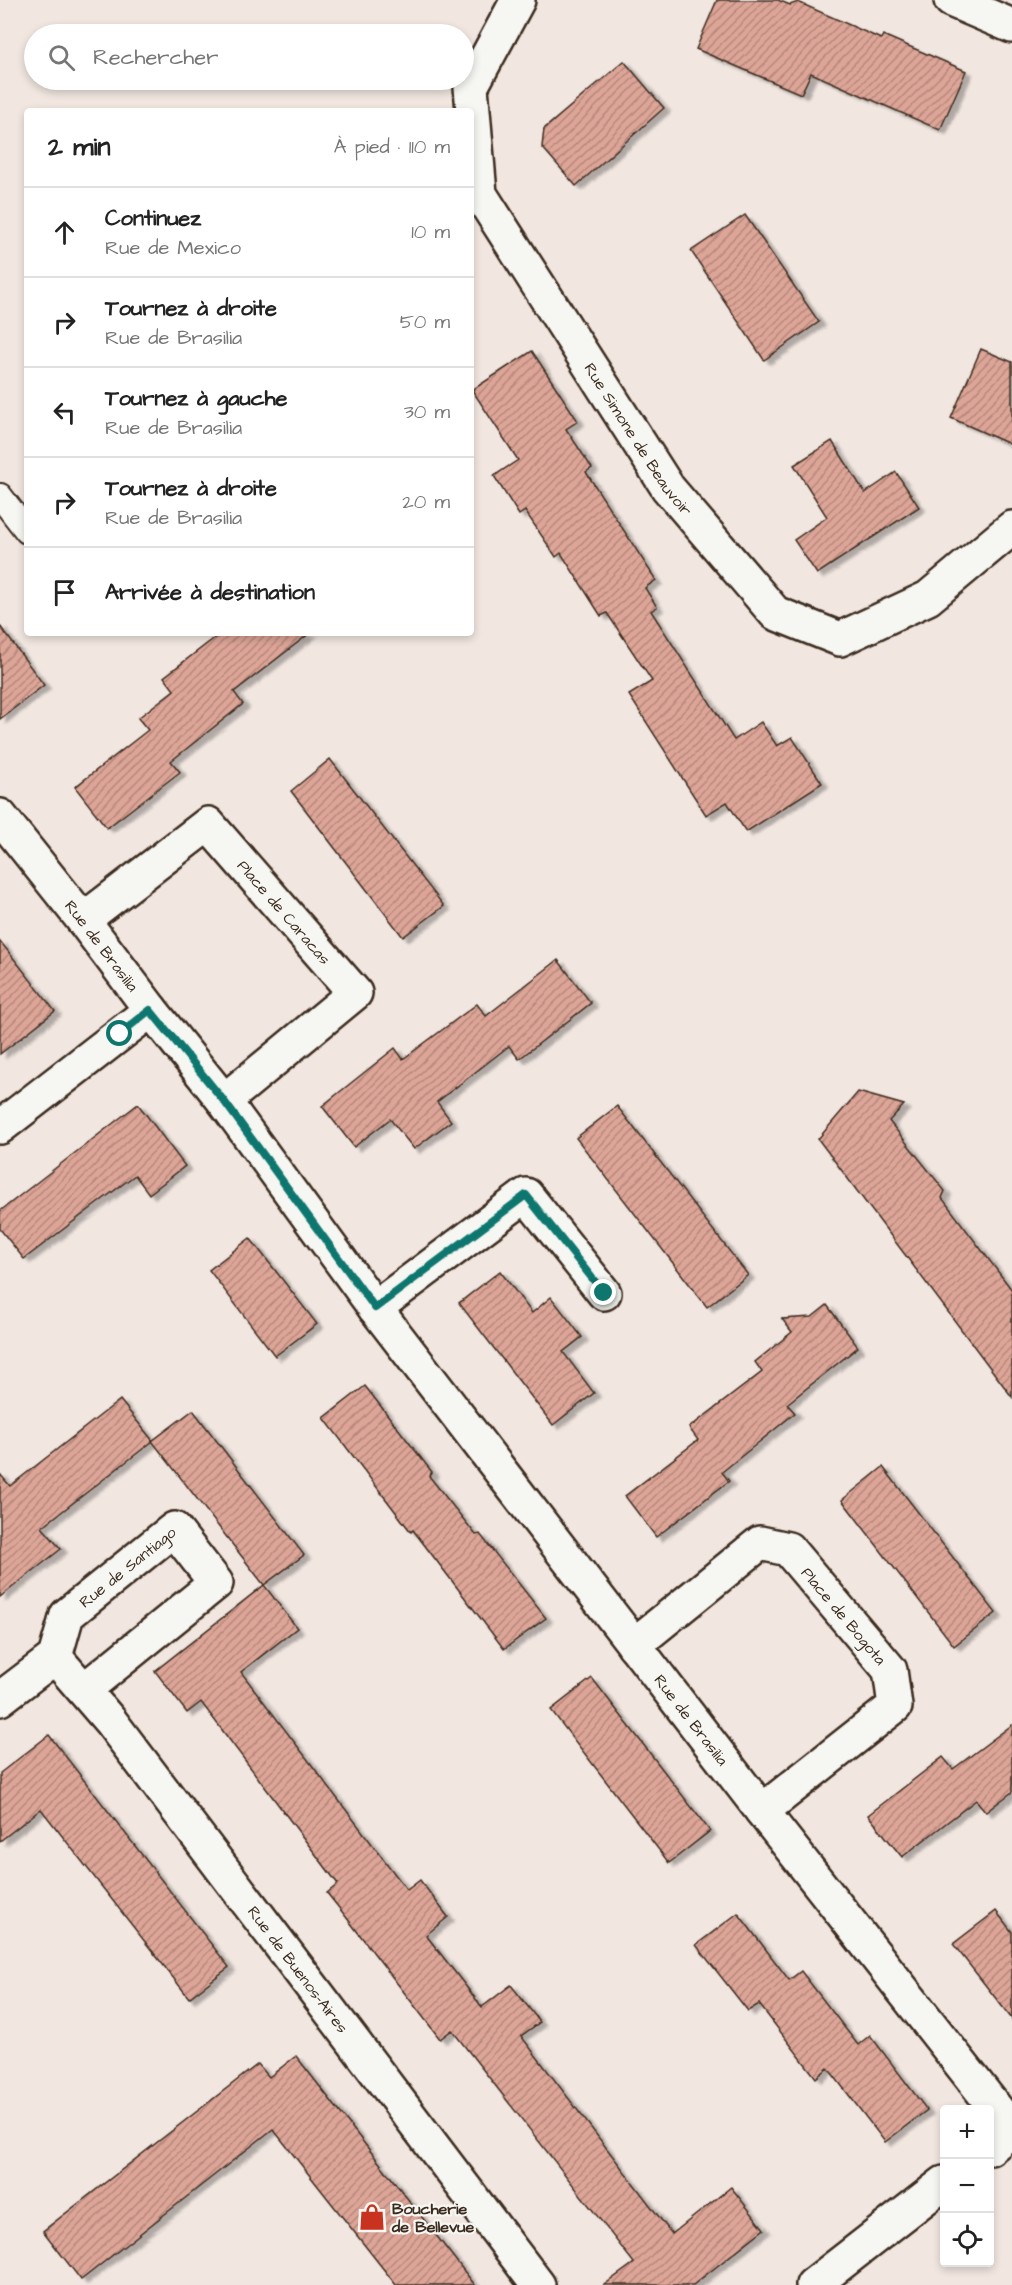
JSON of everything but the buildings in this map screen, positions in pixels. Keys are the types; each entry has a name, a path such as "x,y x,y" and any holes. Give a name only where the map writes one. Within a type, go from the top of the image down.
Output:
{"street":[{"name":"Rue Simone de Beauvoir","path":"474,81 518,0"},
{"path":"951,0 1012,26"},
{"name":"Rue Simone de Beauvoir","path":"471,90 473,108"},
{"name":"Rue Simone de Beauvoir","path":"474,123 480,194 668,488 776,613 840,639 928,598 1012,528"},
{"name":"Rue de Brasilia","path":"0,816 83,920 150,1010 224,1101 375,1308 762,1811 1012,2130"},
{"name":"Place de Caracas","path":"83,920 208,824 354,993 224,1101"},
{"path":"0,1126 150,1010"},
{"path":"375,1308 526,1195 604,1293"},
{"name":"Rue de Santiago","path":"55,1657 67,1615 174,1529 216,1583 84,1690"},
{"name":"Place de Bogota","path":"634,1645 760,1543 788,1549 890,1670 895,1706 762,1811"},
{"path":"0,1699 55,1657"},
{"name":"Rue de Buenos-Aires","path":"55,1657 111,1722 538,2285"},
{"path":"994,2145 1012,2130"},
{"path":"813,2285 940,2187"}],"lane":[{"path":"0,496 24,527"}],"place":[{"name":"Boucherie de Bellevue","path":"372,2217"}],"route":[{"path":"120,1034 150,1010 224,1101 375,1308 526,1195 604,1293"}]}
